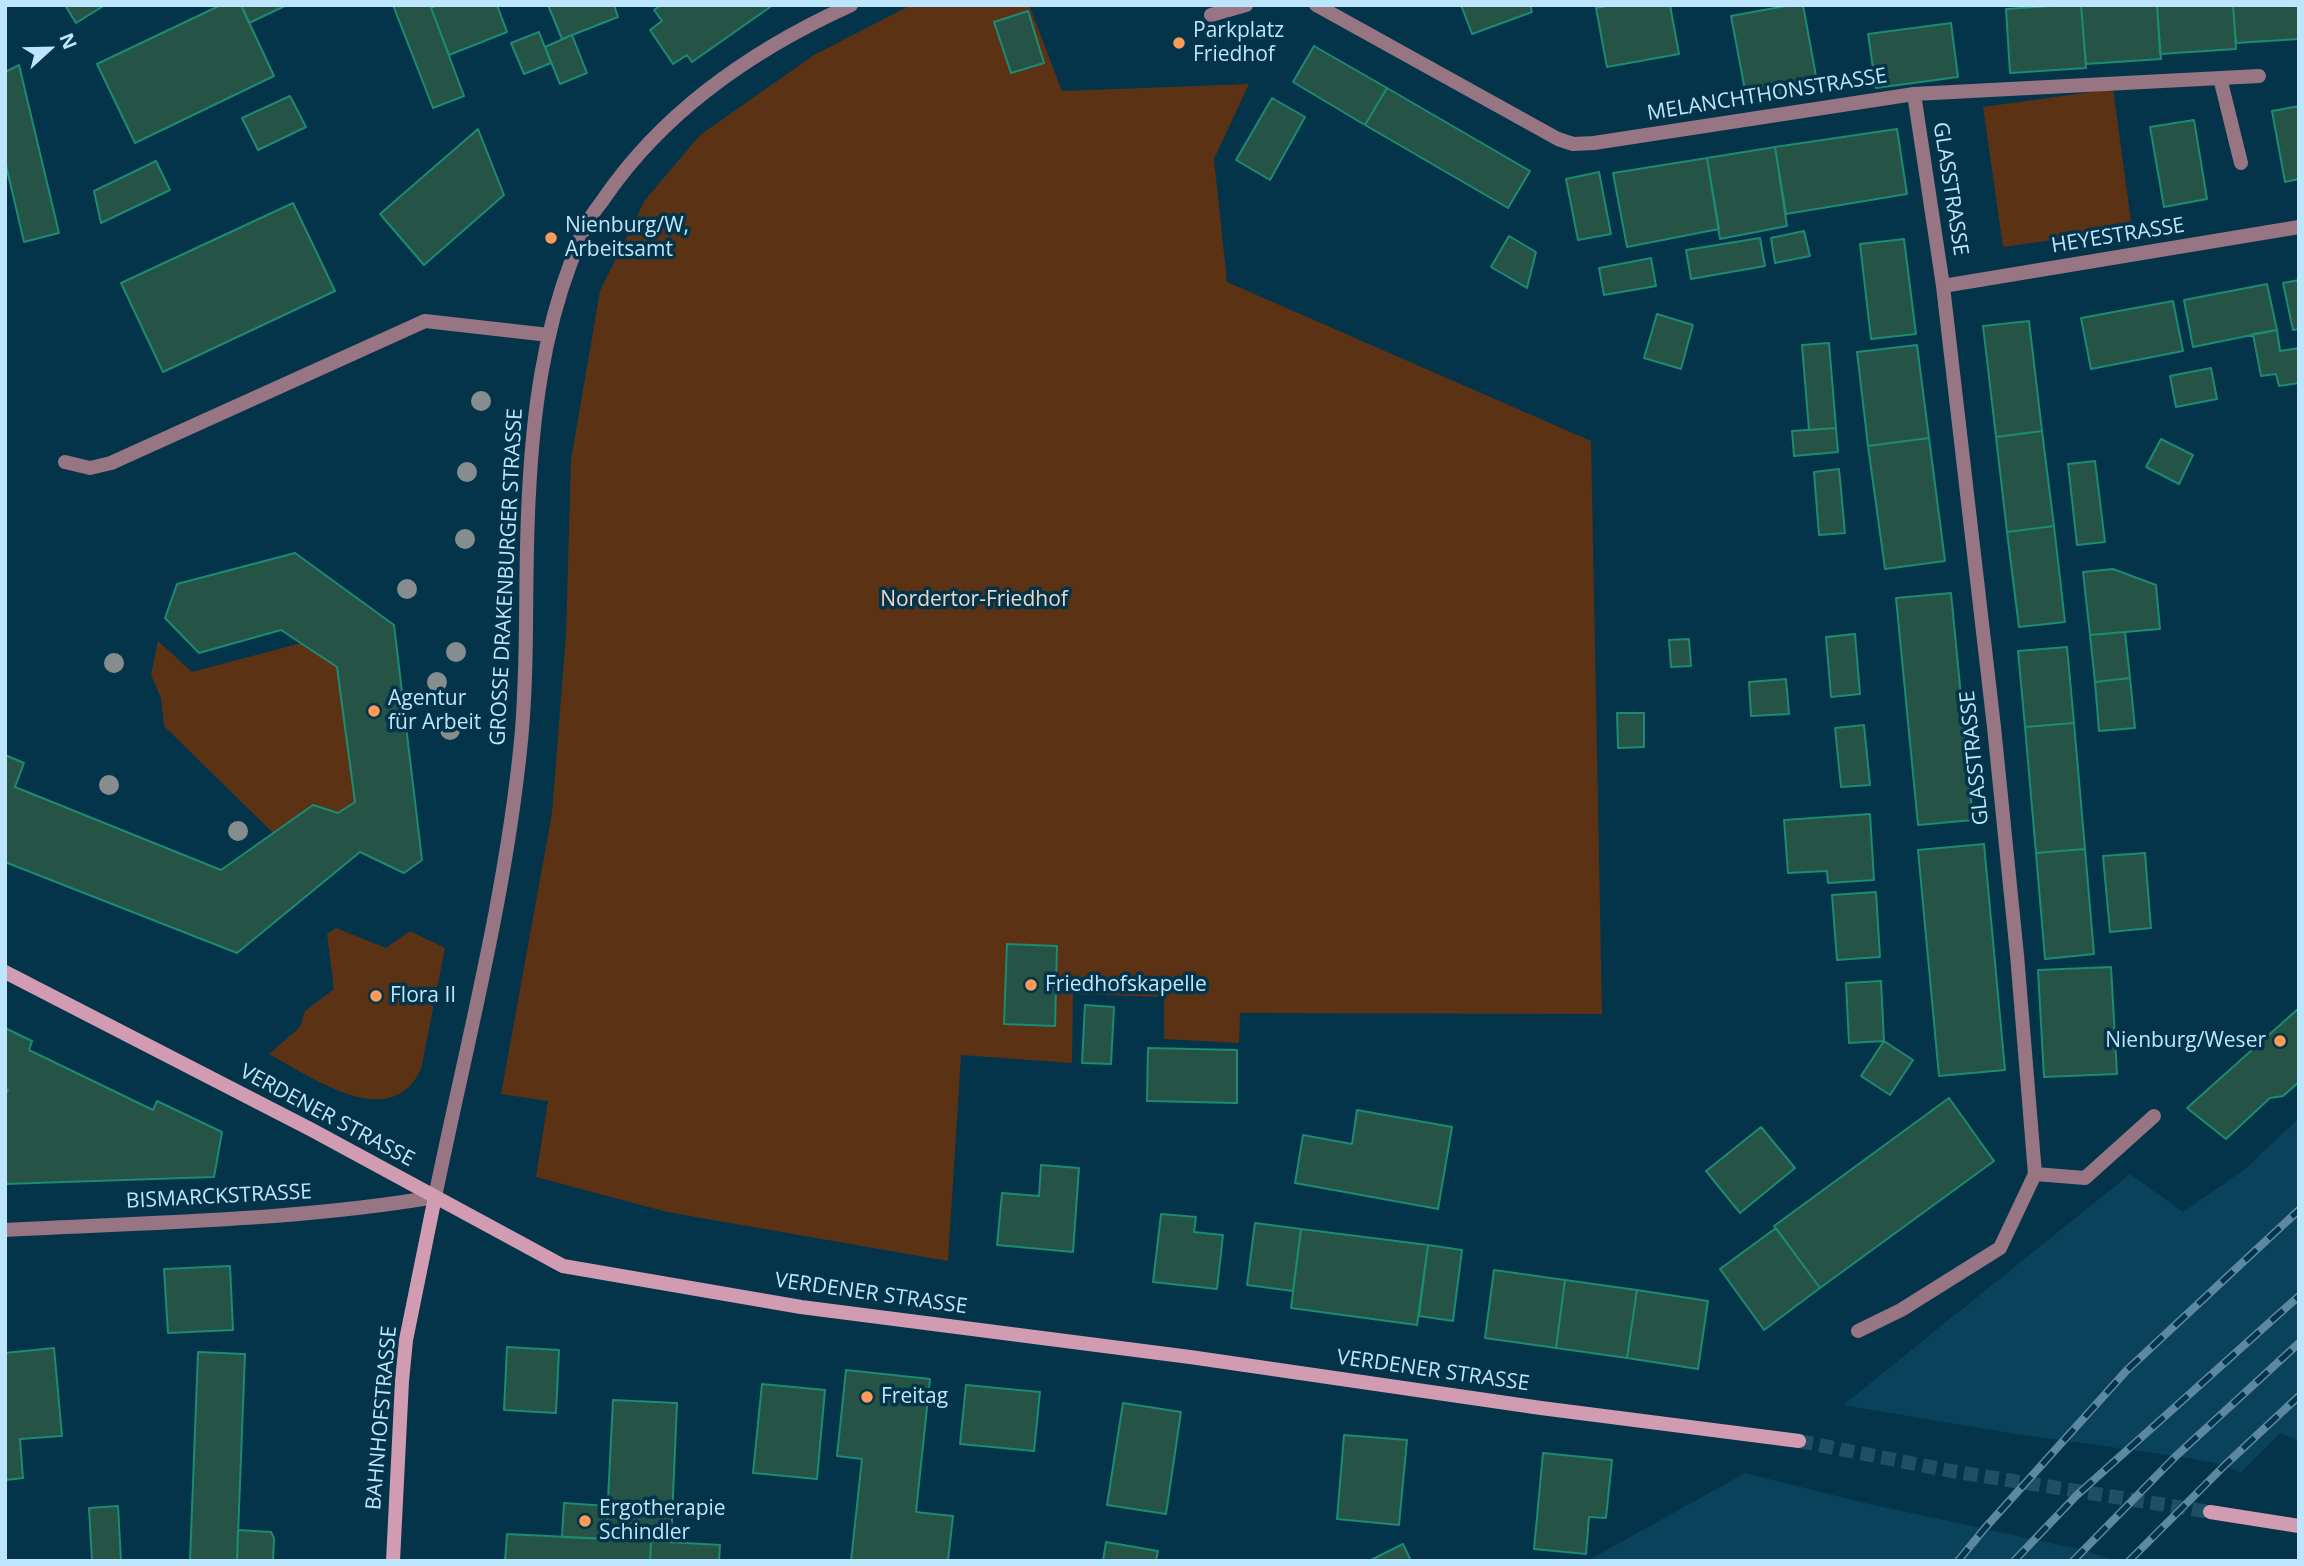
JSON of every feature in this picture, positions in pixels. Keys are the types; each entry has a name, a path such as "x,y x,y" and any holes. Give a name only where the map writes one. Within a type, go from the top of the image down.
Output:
{"main road":[{"name":"VERDENER STRASSE","path":"5,972 164,1052 563,1266 802,1307 1799,1441"},
{"name":"BAHNHOFSTRASSE","path":"393,1561 406,1340 435,1197"},
{"path":"2210,1512 2299,1525"}],"street":[{"name":"GROSSE DRAKENBURGER STRASSE","path":"435,1197 512,822 522,737 529,493 538,389 548,335 562,285 586,225 615,182 651,139 703,92 760,55 851,5"},
{"path":"1211,15 1246,5"},
{"name":"MELANCHTHONSTRASSE","path":"1316,5 1558,139 1573,144 1914,94 2259,76"},
{"path":"2220,78 2241,163"},
{"name":"GLASSTRASSE","path":"1914,94 1943,286 1995,740 2017,955 2035,1174"},
{"name":"HEYESTRASSE","path":"1943,286 2299,227"},
{"path":"65,462 90,468 111,463 425,321 548,335"},
{"path":"1858,1331 1900,1310 2000,1248 2035,1174 2085,1178 2154,1116"},
{"name":"BISMARCKSTRASSE","path":"5,1230 303,1215 435,1197"}],"shaded area":[{"path":"2299,1118 2299,1444 2293,1438 2280,1433 2240,1473 2225,1465 2176,1456 2016,1434 1843,1405 2130,1174 2183,1212 2245,1169"},
{"path":"1745,1473 1865,1503 2083,1550 2117,1561 1587,1561"}],"green space":[{"name":"Nordertor-Friedhof","path":"911,5 1029,5 1062,91 1249,84 1214,159 1227,282 1591,441 1602,1014 1240,1013 1239,1043 1164,1039 1164,997 1073,994 1072,1063 961,1055 948,1261 667,1212 536,1177 548,1101 501,1094 552,813 566,634 571,460 600,291 645,200 700,135 814,55"},
{"path":"2113,89 2132,229 2003,247 1983,107"},
{"path":"158,641 192,672 301,643 337,667 355,802 338,813 313,805 273,833 164,726 161,698 151,675"},
{"path":"336,928 386,948 410,931 445,948 421,1069 408,1088 390,1098 371,1099 327,1086 269,1054 300,1027 305,1011 334,989 327,934"}],"building":[{"path":"65,5 105,5 76,23"},
{"path":"221,5 241,5 274,76 135,143 97,64"},
{"path":"241,5 287,5 249,23"},
{"path":"393,5 430,5 464,96 433,108"},
{"path":"437,5 497,5 507,32 449,55 431,8"},
{"path":"548,5 614,5 618,17 562,39"},
{"path":"661,5 773,5 692,62 687,55 673,64 650,30 662,21 654,10"},
{"path":"1461,5 1530,5 1532,12 1472,34"},
{"path":"1611,5 1670,5 1679,54 1607,67 1596,8"},
{"path":"1803,5 1818,87 1747,101 1731,16"},
{"path":"2081,5 2086,68 2010,73 2006,9"},
{"path":"2081,5 2157,5 2161,59 2086,64"},
{"path":"2157,5 2233,5 2236,49 2160,54"},
{"path":"2233,5 2299,5 2299,39 2236,43"},
{"path":"1028,11 1044,63 1011,73 994,22"},
{"path":"1951,23 1958,77 1876,88 1868,34"},
{"path":"539,32 551,63 524,74 511,43"},
{"path":"572,35 587,73 560,84 545,47"},
{"path":"1314,46 1387,88 1365,125 1293,82"},
{"path":"19,65 59,233 24,242 5,161 5,72"},
{"path":"1387,88 1530,171 1508,208 1365,125"},
{"path":"290,96 306,127 258,150 242,118"},
{"path":"1272,98 1305,117 1270,180 1236,160"},
{"path":"2299,106 2299,179 2285,182 2272,111"},
{"path":"2194,120 2207,199 2164,207 2150,127"},
{"path":"478,129 504,195 424,265 380,214"},
{"path":"1897,129 1907,194 1786,214 1775,147"},
{"path":"1775,147 1787,226 1720,239 1707,158"},
{"path":"1707,158 1719,229 1627,247 1613,173"},
{"path":"156,161 170,190 101,223 94,191"},
{"path":"1599,172 1611,234 1578,240 1566,179"},
{"path":"293,203 335,291 163,372 121,283"},
{"path":"1804,231 1810,256 1775,263 1771,238"},
{"path":"1509,236 1536,252 1527,288 1491,267"},
{"path":"1760,238 1765,266 1691,279 1686,250"},
{"path":"1904,239 1916,334 1871,339 1860,244"},
{"path":"1651,258 1656,286 1604,295 1599,268"},
{"path":"2299,280 2299,329 2293,330 2283,283"},
{"path":"2267,284 2277,330 2193,347 2184,300"},
{"path":"2173,301 2183,351 2091,369 2081,318"},
{"path":"1657,314 1693,325 1681,369 1644,358"},
{"path":"2029,321 2042,431 1996,437 1983,326"},
{"path":"2277,330 2280,351 2299,348 2299,383 2279,386 2276,374 2261,376 2253,334"},
{"path":"1829,343 1836,428 1809,430 1802,345"},
{"path":"1917,345 1929,438 1868,446 1857,352"},
{"path":"2211,368 2217,399 2176,407 2170,376"},
{"path":"1836,428 1838,452 1794,456 1792,431"},
{"path":"2042,431 2054,526 2007,532 1996,437"},
{"path":"1929,438 1945,561 1885,569 1868,446"},
{"path":"2161,439 2193,455 2179,484 2146,467"},
{"path":"2095,461 2105,542 2077,545 2068,464"},
{"path":"1839,469 1845,533 1819,535 1814,472"},
{"path":"2054,526 2065,622 2019,627 2007,532"},
{"name":"Agentur für Arbeit","path":"295,553 394,625 422,860 404,873 360,852 237,953 5,862 5,755 24,763 15,787 221,870 313,805 338,813 355,802 337,667 281,630 199,653 165,618 177,584"},
{"path":"2113,569 2156,585 2160,629 2090,635 2083,572"},
{"path":"1951,593 1973,820 1918,825 1896,598"},
{"path":"2125,632 2130,678 2095,682 2090,635"},
{"path":"1855,634 1860,694 1831,697 1826,637"},
{"path":"1689,639 1691,666 1671,667 1669,640"},
{"path":"2067,647 2074,723 2025,727 2018,651"},
{"path":"2130,678 2135,728 2099,731 2095,682"},
{"path":"1786,679 1789,714 1751,716 1749,682"},
{"path":"1617,713 1644,713 1644,747 1618,748"},
{"path":"2074,723 2085,849 2036,853 2025,727"},
{"path":"1864,725 1870,785 1841,787 1835,728"},
{"path":"1870,814 1874,880 1828,883 1827,871 1788,873 1784,820"},
{"path":"1984,844 2005,1070 1939,1076 1918,850"},
{"path":"2085,849 2094,954 2045,959 2036,853"},
{"path":"2145,853 2151,928 2110,932 2103,856"},
{"path":"1876,892 1880,957 1837,960 1832,895"},
{"name":"Friedhofskapelle","path":"1007,944 1057,946 1055,1026 1004,1024"},
{"path":"2111,967 2117,1074 2044,1077 2038,970"},
{"path":"1881,981 1884,1041 1849,1043 1846,983"},
{"path":"1085,1005 1114,1007 1111,1064 1082,1063"},
{"name":"Nienburg/Weser","path":"2299,1008 2299,1082 2283,1096 2270,1098 2226,1139 2187,1108"},
{"path":"5,1028 32,1041 29,1050 153,1110 157,1101 222,1132 214,1177 5,1184 5,1095 8,1090 5,1089"},
{"path":"1884,1041 1913,1060 1890,1095 1861,1076"},
{"path":"1148,1048 1237,1050 1237,1103 1147,1101"},
{"path":"1949,1098 1994,1161 1820,1288 1774,1226"},
{"path":"1357,1110 1452,1127 1438,1209 1295,1183 1303,1135 1352,1144"},
{"path":"1761,1127 1795,1168 1740,1213 1706,1171"},
{"path":"1041,1165 1079,1168 1073,1252 997,1245 1002,1193 1039,1196"},
{"path":"1161,1214 1196,1217 1194,1232 1223,1235 1217,1289 1153,1282"},
{"path":"1255,1223 1301,1229 1293,1291 1247,1285"},
{"path":"1776,1228 1820,1288 1764,1330 1720,1269"},
{"path":"1301,1229 1428,1245 1417,1325 1291,1308"},
{"path":"1428,1245 1462,1250 1453,1321 1419,1316"},
{"path":"230,1266 233,1330 168,1333 164,1269"},
{"path":"1494,1270 1565,1280 1556,1348 1485,1338"},
{"path":"1565,1280 1637,1290 1627,1358 1556,1348"},
{"path":"1637,1290 1708,1301 1698,1369 1627,1358"},
{"path":"507,1347 559,1350 556,1413 504,1410"},
{"path":"54,1348 62,1436 20,1439 23,1478 5,1480 5,1353"},
{"path":"198,1352 245,1354 237,1561 190,1561"},
{"path":"846,1370 930,1379 916,1512 953,1516 948,1561 851,1561 862,1459 837,1456"},
{"path":"762,1384 825,1390 817,1479 753,1473"},
{"path":"966,1385 1040,1392 1034,1451 960,1444"},
{"path":"613,1400 677,1403 671,1542 606,1539"},
{"path":"1123,1403 1181,1412 1166,1514 1107,1505"},
{"path":"1344,1435 1407,1440 1399,1525 1337,1519"},
{"path":"1543,1453 1612,1460 1606,1518 1589,1517 1586,1554 1534,1549"},
{"name":"Ergotherapie Schindler","path":"564,1503 608,1506 606,1539 562,1537"},
{"path":"118,1506 121,1561 92,1561 89,1508"},
{"path":"238,1530 271,1532 274,1538 273,1561 237,1561"},
{"path":"507,1534 651,1541 650,1561 505,1561"},
{"path":"651,1541 720,1545 719,1561 650,1561"},
{"path":"1106,1542 1158,1551 1156,1561 1103,1561"},
{"path":"1403,1544 1411,1561 1369,1561"}],"tunnel":[{"path":"1799,1441 1951,1471 2210,1512"}],"railway":[{"path":"1958,1561 2127,1370 2299,1210"},
{"path":"2014,1561 2077,1495 2299,1296"},
{"path":"2073,1561 2176,1456 2299,1343"},
{"path":"2129,1561 2299,1396"}],"place":[{"name":"Parkplatz Friedhof","path":"1179,43"},
{"name":"Nienburg/W, Arbeitsamt","path":"551,238"},
{"name":"Agentur für Arbeit","path":"374,711"},
{"name":"Friedhofskapelle","path":"1031,985"},
{"name":"Flora II","path":"376,996"},
{"name":"Nienburg/Weser","path":"2280,1041"},
{"name":"Freitag","path":"867,1397"},
{"name":"Ergotherapie Schindler","path":"585,1521"}]}
